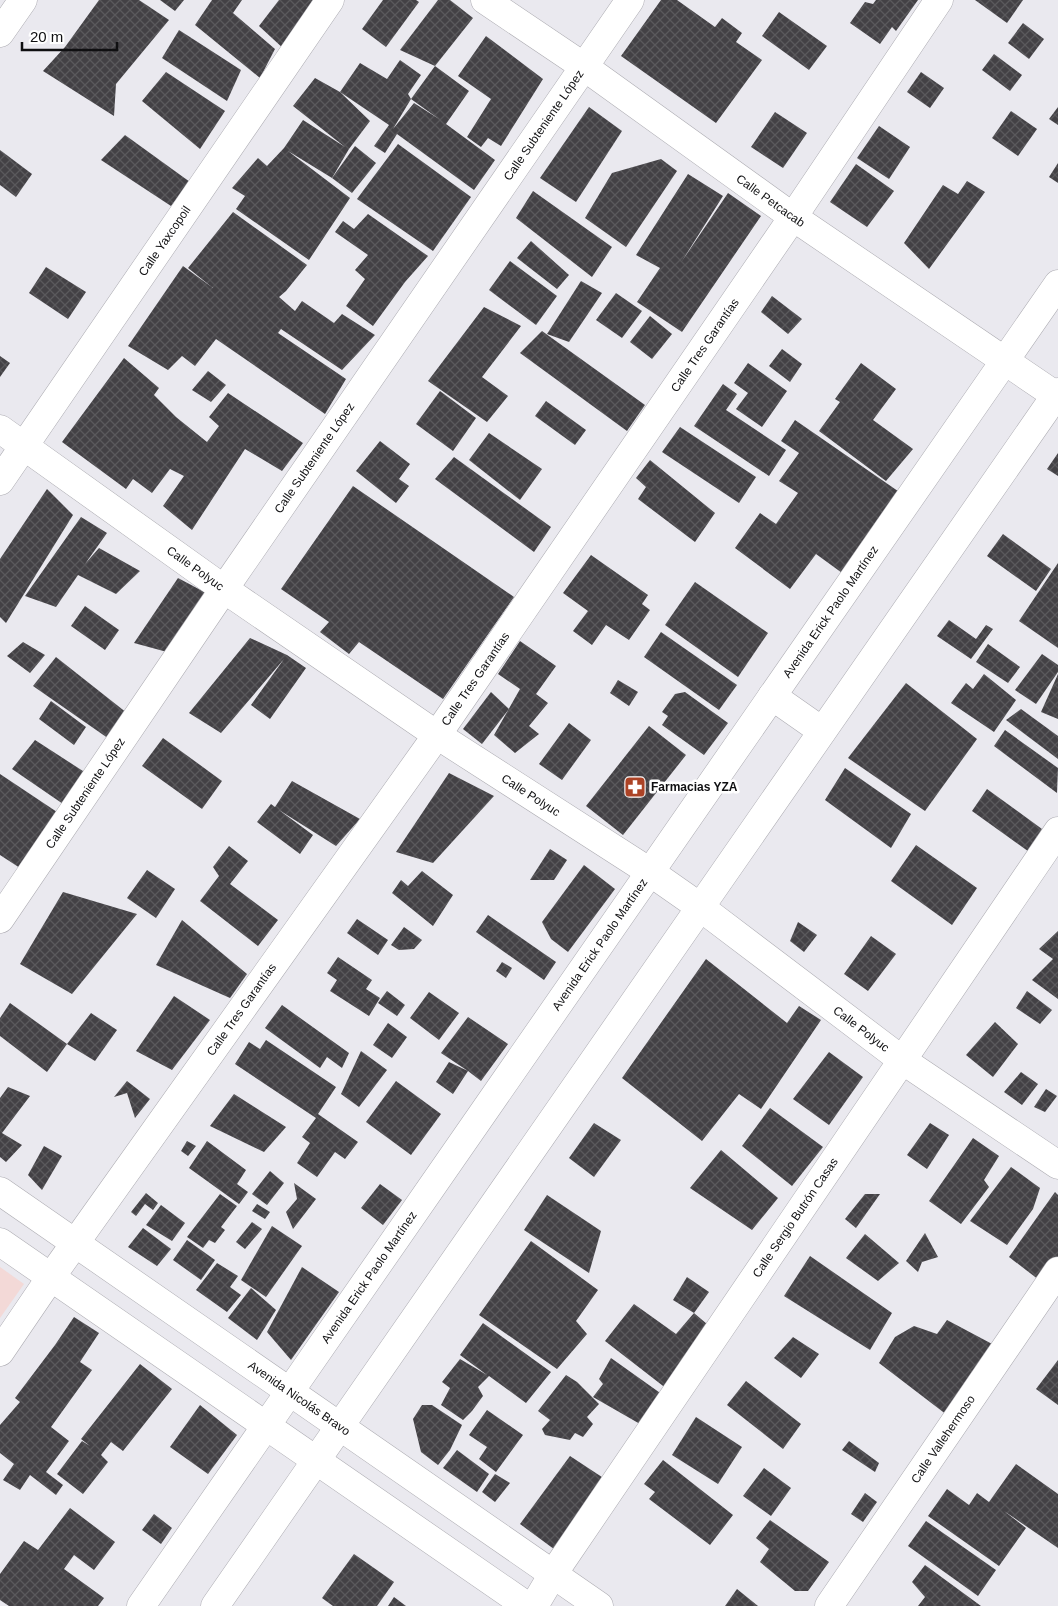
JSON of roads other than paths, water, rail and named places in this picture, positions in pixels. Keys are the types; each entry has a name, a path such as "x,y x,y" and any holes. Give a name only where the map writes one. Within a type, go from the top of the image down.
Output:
{"street":[{"path":"0,33 23,0"},
{"name":"Calle Yaxcopoil","path":"0,481 330,0"},
{"name":"Calle Petcacab","path":"485,0 583,66 793,217 1057,395"},
{"name":"Calle Subteniente López","path":"0,919 224,589 630,0"},
{"name":"Calle Tres Garantías","path":"0,1352 51,1277 437,735 793,217 939,0"},
{"name":"Avenida Erick Paolo Martínez","path":"141,1606 1058,284"},
{"path":"216,1606 1057,395"},
{"name":"Calle Polyuc","path":"0,429 224,589 437,735 650,872 700,907 902,1060 1058,1165"},
{"path":"772,696 822,731"},
{"name":"Calle Sergio Butrón Casas","path":"534,1606 553,1574 1058,831"},
{"name":"Avenida Nicolás Bravo","path":"0,1191 599,1606"},
{"path":"0,1242 526,1606"},
{"name":"Calle Vallehermoso","path":"829,1606 1058,1271"}],"place":[{"name":"Farmacias YZA","path":"635,787"}]}
